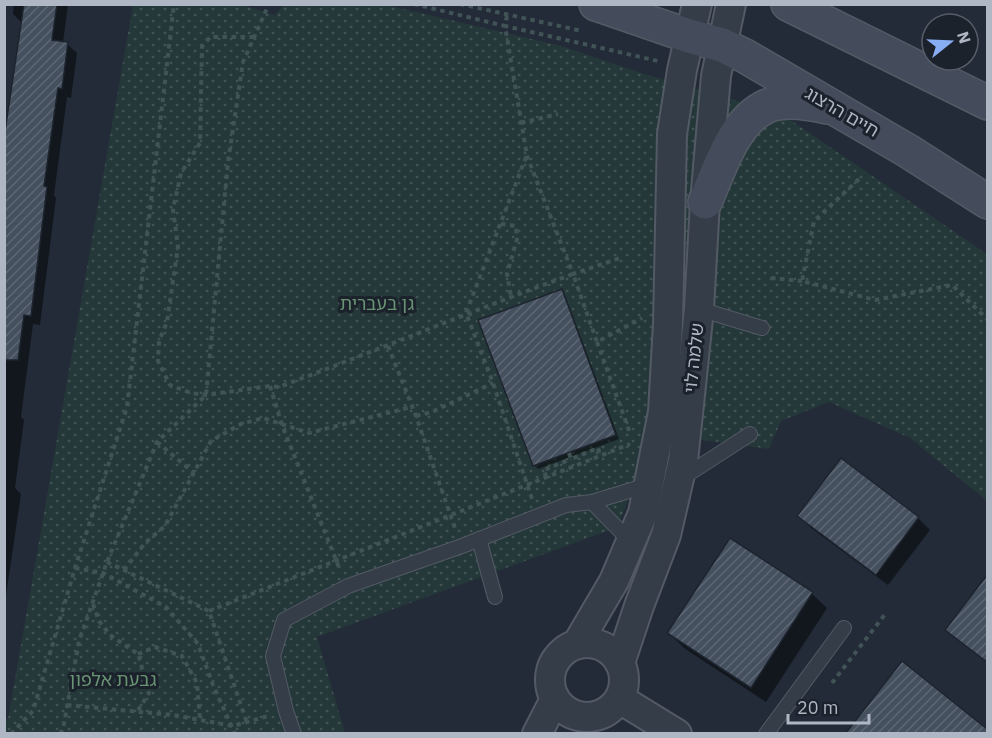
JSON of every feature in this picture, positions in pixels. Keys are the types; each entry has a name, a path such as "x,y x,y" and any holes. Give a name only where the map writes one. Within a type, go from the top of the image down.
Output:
{"main road":[{"path":"788,4 987,104"},
{"path":"825,4 943,81"},
{"name":"חיים הרצוג","path":"592,19 689,36 722,45 839,110 987,202"},
{"path":"705,202 734,136 756,114 768,106 804,102 839,110"}],"street":[{"name":"שלמה לוי","path":"577,644 614,581 643,513 663,412 668,324 672,134 682,70 697,4"},
{"name":"שלמה לוי","path":"620,663 666,535 683,461 699,309 705,202 716,76 731,4"},
{"path":"577,644 602,645 612,652 620,663 624,675 624,688 620,699 611,709 583,726 577,716 566,711 551,692 549,680 551,668 557,657 566,649 577,644"},
{"path":"537,734 555,699"},
{"path":"620,699 677,734"}],"lane":[{"path":"699,309 762,328"},
{"path":"678,481 750,434"},
{"path":"294,734 273,656 284,620 348,586 462,546 566,505 592,502 648,485"},
{"path":"592,502 631,542"},
{"path":"479,539 495,597"},
{"path":"766,734 844,628"}],"path":[{"path":"11,734 33,711 75,568 127,407 174,4"},
{"path":"60,734 63,729 79,641 107,562 157,442 206,395 228,162 243,62 268,6 262,4"},
{"path":"414,4 666,63 682,70"},
{"path":"460,4 507,16 592,19"},
{"path":"209,611 633,442 573,274 527,156 505,26 507,16"},
{"path":"254,37 210,37 202,47 200,143 181,173 174,209 178,247 167,322 159,341 158,362 170,385 191,393 206,395 270,386 279,387 388,346 466,313 620,258"},
{"path":"521,123 558,114"},
{"path":"527,156 466,313 528,484 536,517"},
{"path":"802,280 814,222 859,179"},
{"path":"501,224 516,226 517,239 507,274 511,297"},
{"path":"771,278 802,280 875,300 952,285 987,320"},
{"path":"597,342 645,316"},
{"path":"388,346 416,416 462,546"},
{"path":"416,416 432,412 493,383"},
{"path":"270,386 282,425 335,561 348,586"},
{"path":"124,570 145,543 165,526 211,441 241,424 264,418 309,433 411,407"},
{"path":"157,442 194,473"},
{"path":"546,477 544,470 598,448 600,455"},
{"path":"569,453 571,459"},
{"path":"107,562 209,611 247,723"},
{"path":"75,568 103,573 166,608 198,645 213,685 236,734"},
{"path":"93,603 99,621 110,635 138,654 149,693 138,712"},
{"path":"829,687 886,613"},
{"path":"138,654 155,647 182,657 196,683 200,720"},
{"path":"67,705 173,715 233,726 286,711"}],"green space":[{"name":"גן בעברית","path":"133,5 243,5 275,15 284,5 386,5 561,46 641,73 780,113 987,254 987,501 910,438 829,402 781,421 769,449 652,433 618,527 317,637 345,733 5,734 5,719 8,719"}],"building":[{"path":"24,4 57,4 52,40 68,42 62,89 58,88 44,186 47,187 31,316 24,315 18,360 4,360 4,138"},
{"path":"562,289 616,435 533,466 478,320"},
{"path":"841,458 919,517 876,575 797,516"},
{"path":"730,538 813,592 751,688 667,633"},
{"path":"987,575 987,662 945,630"},
{"path":"902,661 987,729 987,734 845,734"}],"park label":[{"name":"גבעת אלפון","path":"113,680"}]}
